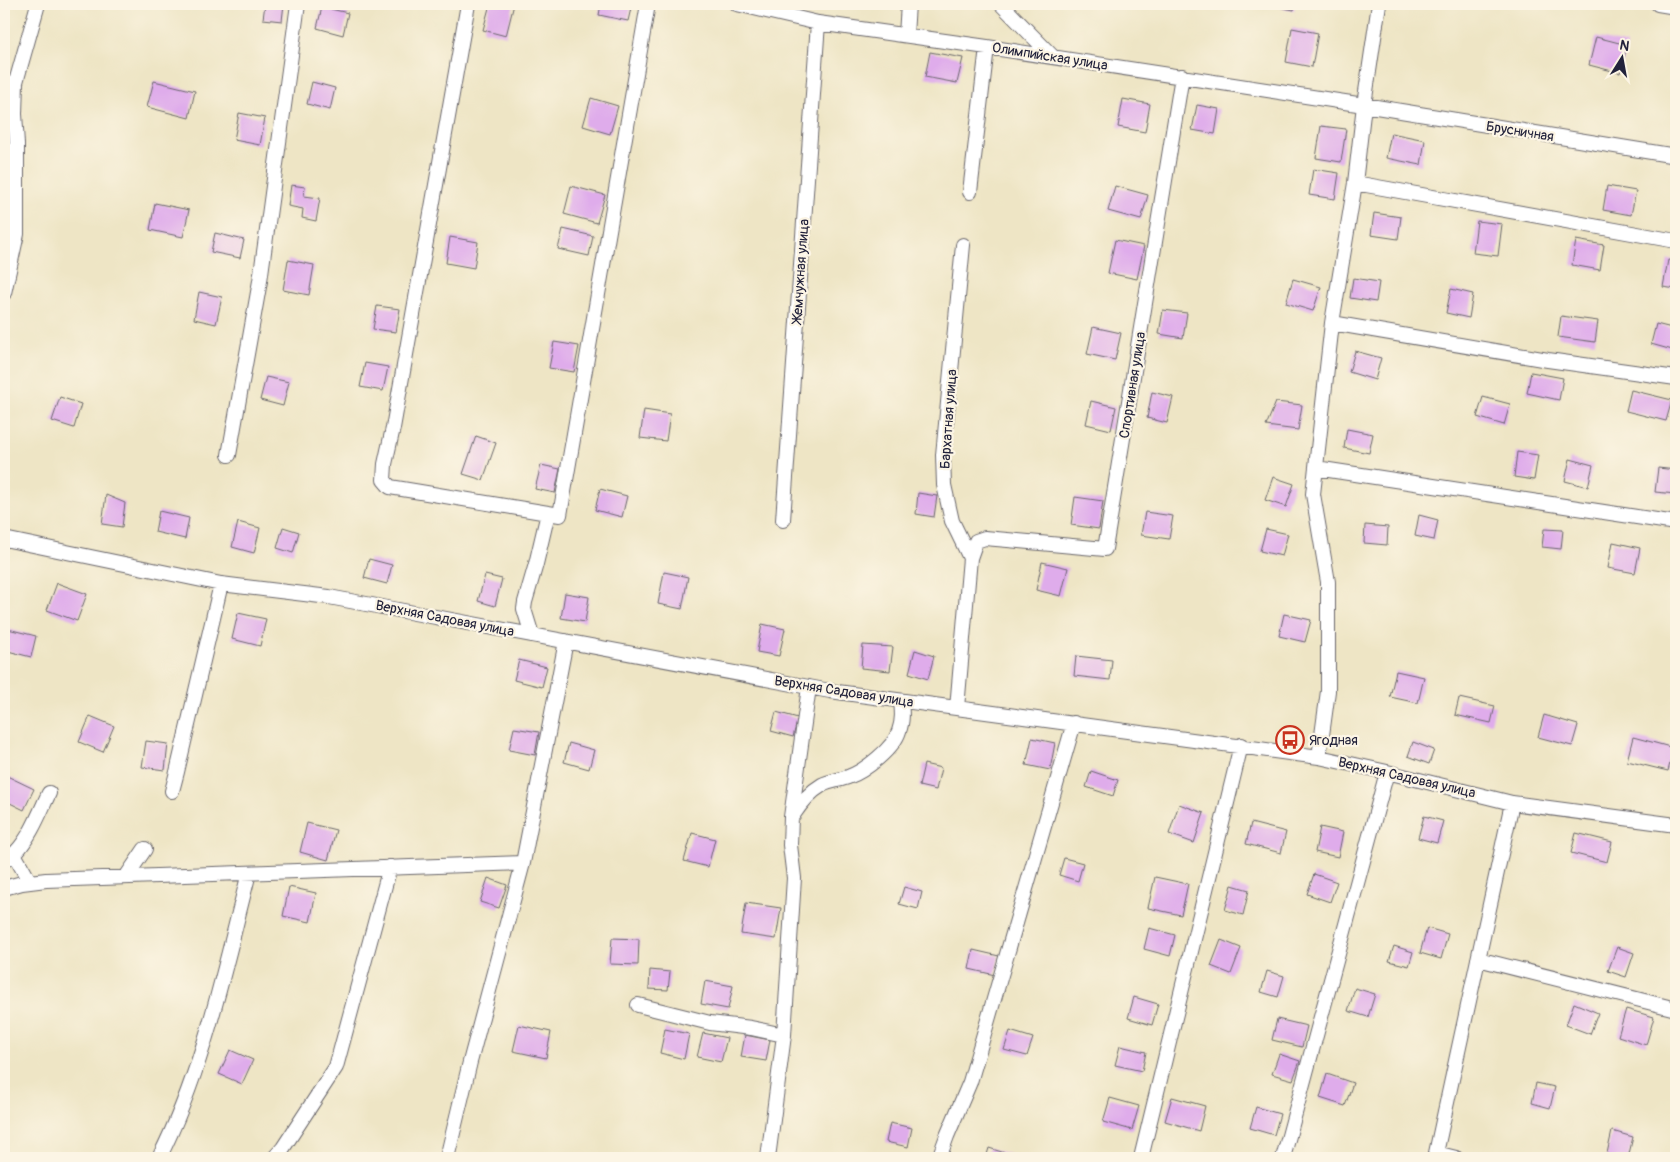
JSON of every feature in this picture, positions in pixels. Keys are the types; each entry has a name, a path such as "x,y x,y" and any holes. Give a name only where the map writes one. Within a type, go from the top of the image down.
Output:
{"street":[{"path":"4,293 17,234 16,82 38,4"},
{"path":"229,455 260,282 298,4"},
{"path":"468,4 395,418 385,464 384,480 390,487 560,515 648,4"},
{"name":"Олимпийская улица","path":"737,4 818,23 1182,76 1364,105"},
{"path":"906,35 908,4"},
{"path":"1001,4 1053,57"},
{"path":"1319,756 1330,660 1328,582 1313,494 1332,323 1355,183 1379,4"},
{"path":"1658,4 1676,7"},
{"name":"Жемчужная улица","path":"783,520 818,23"},
{"path":"970,192 987,47"},
{"name":"Спортивная улица","path":"970,558 976,541 985,538 1105,549 1182,76"},
{"name":"Брусничная","path":"1364,105 1676,156"},
{"path":"1355,183 1676,241"},
{"name":"Бархатная улица","path":"964,245 943,455 944,485 952,521 970,558"},
{"path":"1332,323 1548,360 1676,378"},
{"path":"1316,468 1676,523"},
{"path":"532,635 524,609 548,513"},
{"path":"4,528 7,544"},
{"name":"Верхняя Садовая улица","path":"7,544 221,584 329,597 809,687 1319,756 1512,803 1676,825"},
{"path":"957,708 970,558"},
{"path":"172,791 221,584"},
{"path":"447,1158 470,1062 523,863 566,641"},
{"path":"768,1158 784,1036 794,878 790,845 791,817 809,687"},
{"path":"791,817 809,794 823,784 854,774 881,755 899,732 902,716 901,700"},
{"path":"940,1158 946,1136 970,1082 1074,723"},
{"path":"1141,1158 1241,745"},
{"path":"1283,1158 1387,772"},
{"path":"30,882 9,858 24,842 49,793"},
{"path":"1456,1158 1436,1153 1512,803"},
{"path":"126,877 145,849"},
{"path":"4,888 30,882 126,877 523,863"},
{"path":"274,1158 284,1148 336,1067 390,867"},
{"path":"159,1158 170,1135 204,1044 249,873"},
{"path":"1478,959 1676,1009"},
{"path":"638,1005 710,1023 751,1028 784,1036"}],"building":[{"path":"265,4 284,4 282,21 263,19"},
{"path":"490,4 514,4 506,36 483,30"},
{"path":"601,4 632,4 628,21 599,15"},
{"path":"1263,4 1295,4 1294,10"},
{"path":"322,7 348,13 343,35 317,28"},
{"path":"1292,28 1318,33 1312,67 1286,62"},
{"path":"1596,37 1627,45 1620,73 1589,65"},
{"path":"930,52 963,58 957,83 925,77"},
{"path":"154,81 195,91 189,118 147,107"},
{"path":"312,82 335,88 330,110 307,104"},
{"path":"591,98 618,106 610,134 583,126"},
{"path":"1123,99 1150,104 1145,132 1118,127"},
{"path":"1197,105 1219,109 1215,134 1192,130"},
{"path":"239,113 265,118 260,145 234,140"},
{"path":"1321,126 1346,129 1341,162 1316,158"},
{"path":"1391,133 1425,140 1421,165 1386,158"},
{"path":"1313,169 1339,173 1335,199 1309,195"},
{"path":"291,185 305,187 304,196 320,198 316,221 302,218 303,209 288,206"},
{"path":"571,186 605,195 597,223 564,214"},
{"path":"1115,186 1148,195 1141,220 1108,211"},
{"path":"1607,186 1636,191 1631,215 1603,210"},
{"path":"155,203 189,210 183,237 150,230"},
{"path":"1374,213 1401,217 1398,239 1371,235"},
{"path":"1477,221 1502,224 1498,256 1473,253"},
{"path":"563,229 593,236 589,256 558,249"},
{"path":"215,233 244,240 240,258 211,252"},
{"path":"450,237 478,242 474,268 446,263"},
{"path":"1115,240 1144,246 1137,279 1108,273"},
{"path":"1576,240 1604,245 1600,270 1572,265"},
{"path":"288,260 314,265 309,295 283,290"},
{"path":"1668,260 1676,261 1676,289 1663,287"},
{"path":"1353,278 1379,282 1376,302 1350,298"},
{"path":"1293,279 1321,287 1313,311 1286,303"},
{"path":"1451,289 1473,294 1469,318 1446,313"},
{"path":"199,292 222,297 216,324 194,319"},
{"path":"377,306 400,309 396,332 373,329"},
{"path":"1163,310 1187,313 1183,338 1159,334"},
{"path":"1561,316 1598,321 1595,342 1558,337"},
{"path":"1656,324 1676,329 1676,351 1651,344"},
{"path":"1093,327 1121,333 1115,360 1087,354"},
{"path":"554,342 579,346 574,372 549,368"},
{"path":"1355,351 1381,358 1375,380 1349,372"},
{"path":"365,363 388,367 383,391 360,387"},
{"path":"1531,372 1563,378 1559,400 1527,393"},
{"path":"266,377 289,382 283,406 260,400"},
{"path":"1631,390 1672,400 1666,421 1626,411"},
{"path":"1152,392 1173,397 1167,423 1147,418"},
{"path":"60,397 81,404 74,428 52,421"},
{"path":"1483,397 1510,404 1504,425 1477,417"},
{"path":"1091,401 1116,407 1111,430 1086,424"},
{"path":"1276,402 1302,405 1298,430 1266,426"},
{"path":"644,410 670,414 666,441 640,438"},
{"path":"1347,429 1373,434 1369,453 1344,448"},
{"path":"476,436 496,443 483,480 463,474"},
{"path":"1517,452 1538,455 1534,480 1514,477"},
{"path":"1570,459 1593,465 1588,487 1565,481"},
{"path":"541,465 560,469 555,493 535,489"},
{"path":"1658,468 1676,470 1676,494 1655,492"},
{"path":"1273,477 1294,484 1286,507 1265,500"},
{"path":"600,489 627,496 622,517 595,510"},
{"path":"918,493 937,496 934,517 916,514"},
{"path":"106,495 125,503 122,527 102,524"},
{"path":"1075,497 1103,501 1099,529 1071,525"},
{"path":"159,511 189,518 185,539 155,532"},
{"path":"1145,512 1173,516 1169,539 1141,535"},
{"path":"1419,515 1438,520 1434,540 1415,536"},
{"path":"238,522 260,528 254,553 232,547"},
{"path":"1365,525 1388,527 1387,545 1364,543"},
{"path":"283,527 299,532 293,553 277,548"},
{"path":"1266,529 1288,534 1282,556 1260,551"},
{"path":"1544,529 1563,530 1561,549 1542,547"},
{"path":"1613,542 1640,548 1635,573 1608,568"},
{"path":"369,559 392,565 387,584 364,578"},
{"path":"1042,562 1068,568 1061,596 1036,590"},
{"path":"664,572 688,577 682,609 658,604"},
{"path":"485,575 502,579 495,606 478,601"},
{"path":"57,583 87,594 77,621 47,610"},
{"path":"565,593 589,597 585,622 561,618"},
{"path":"238,613 266,619 260,646 232,639"},
{"path":"1284,614 1311,620 1305,642 1279,636"},
{"path":"762,624 785,629 779,656 757,652"},
{"path":"8,629 36,636 31,657 4,650"},
{"path":"863,645 893,647 890,671 861,668"},
{"path":"915,650 934,656 928,679 909,673"},
{"path":"1076,656 1112,660 1110,680 1074,676"},
{"path":"519,660 547,667 542,687 514,680"},
{"path":"1396,671 1424,677 1418,703 1390,697"},
{"path":"1459,698 1495,706 1491,723 1455,715"},
{"path":"776,712 798,718 793,737 771,731"},
{"path":"1544,715 1578,725 1572,746 1538,737"},
{"path":"90,716 114,726 103,752 79,742"},
{"path":"514,728 539,732 535,755 509,750"},
{"path":"1633,737 1674,748 1668,771 1627,761"},
{"path":"1032,738 1055,743 1050,770 1026,765"},
{"path":"146,741 168,744 165,770 142,767"},
{"path":"1413,742 1434,750 1429,764 1408,756"},
{"path":"569,743 594,750 589,769 564,762"},
{"path":"924,764 941,768 936,790 919,786"},
{"path":"1091,771 1118,780 1113,796 1086,787"},
{"path":"5,775 34,789 24,810 4,800"},
{"path":"1179,804 1204,813 1194,843 1169,834"},
{"path":"1424,816 1443,821 1437,843 1418,838"},
{"path":"307,823 336,830 328,860 300,852"},
{"path":"1251,823 1286,832 1281,853 1246,844"},
{"path":"1320,827 1343,832 1338,857 1315,852"},
{"path":"692,833 715,839 708,867 684,861"},
{"path":"1576,833 1612,842 1607,862 1571,853"},
{"path":"1064,858 1083,863 1078,881 1059,875"},
{"path":"1314,874 1337,882 1330,902 1307,894"},
{"path":"1155,877 1188,884 1181,915 1148,908"},
{"path":"488,878 507,885 499,908 480,902"},
{"path":"1232,885 1249,890 1243,915 1225,910"},
{"path":"289,887 316,893 310,922 283,916"},
{"path":"904,887 922,892 918,909 899,904"},
{"path":"746,903 781,908 776,939 741,934"},
{"path":"1149,928 1175,935 1170,956 1144,949"},
{"path":"1427,928 1448,934 1441,959 1420,953"},
{"path":"612,938 639,939 638,965 610,964"},
{"path":"1221,940 1241,948 1231,974 1211,966"},
{"path":"1394,946 1413,952 1409,966 1389,961"},
{"path":"1617,947 1634,953 1626,977 1608,971"},
{"path":"973,950 999,956 995,975 969,969"},
{"path":"650,970 670,972 668,990 649,989"},
{"path":"1267,971 1284,976 1278,997 1261,992"},
{"path":"705,981 733,986 728,1009 701,1004"},
{"path":"1355,988 1375,994 1368,1017 1348,1011"},
{"path":"1134,997 1158,1004 1152,1025 1128,1018"},
{"path":"1574,1003 1598,1013 1590,1034 1566,1025"},
{"path":"1626,1009 1654,1017 1646,1045 1618,1036"},
{"path":"1277,1019 1307,1026 1302,1047 1272,1040"},
{"path":"519,1025 551,1032 546,1058 513,1051"},
{"path":"665,1029 689,1034 684,1059 660,1053"},
{"path":"1010,1031 1033,1038 1027,1056 1004,1050"},
{"path":"703,1033 727,1038 721,1062 697,1057"},
{"path":"745,1035 770,1040 766,1061 741,1057"},
{"path":"1120,1046 1146,1052 1142,1071 1115,1065"},
{"path":"230,1050 253,1060 242,1084 219,1074"},
{"path":"1279,1054 1300,1061 1293,1080 1272,1074"},
{"path":"1327,1074 1353,1083 1345,1106 1320,1098"},
{"path":"1536,1083 1555,1087 1550,1108 1532,1103"},
{"path":"1172,1097 1205,1106 1199,1131 1165,1121"},
{"path":"1110,1098 1139,1106 1132,1130 1103,1122"},
{"path":"1256,1107 1280,1114 1274,1135 1250,1128"},
{"path":"890,1123 912,1128 908,1147 886,1142"},
{"path":"1612,1131 1633,1137 1628,1158 1606,1158"},
{"path":"989,1148 1021,1158 986,1158"}],"place":[{"name":"Ягодная","path":"1290,740"}]}
